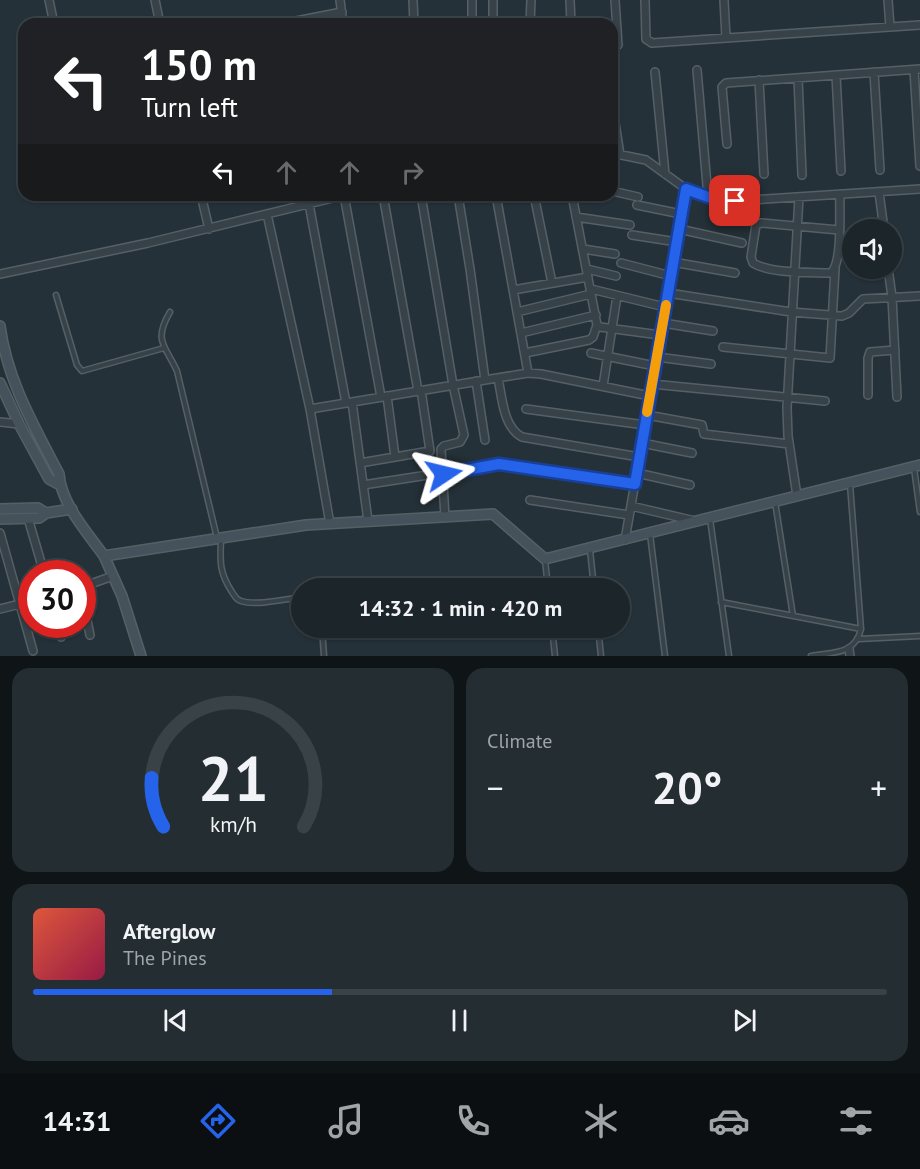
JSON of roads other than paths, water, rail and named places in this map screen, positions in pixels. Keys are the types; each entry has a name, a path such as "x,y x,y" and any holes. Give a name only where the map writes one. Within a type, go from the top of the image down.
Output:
{"street":[{"path":"48,0 52,18"},
{"path":"155,0 159,18"},
{"path":"340,0 343,18"},
{"path":"413,0 414,18"},
{"path":"472,0 472,18"},
{"path":"493,0 493,18"},
{"path":"531,0 531,18"},
{"path":"570,0 571,18"},
{"path":"615,0 616,18"},
{"path":"645,0 648,42 920,25"},
{"path":"724,0 726,38"},
{"path":"888,0 890,27"},
{"path":"312,18 342,12"},
{"path":"727,144 723,84 917,69 920,166"},
{"path":"697,70 708,197"},
{"path":"655,72 665,174"},
{"path":"874,72 880,170"},
{"path":"836,75 841,171"},
{"path":"798,78 802,175"},
{"path":"759,80 764,174"},
{"path":"618,142 620,155 646,160 686,189 708,197 735,201 920,189"},
{"path":"625,540 686,189"},
{"path":"879,192 883,219"},
{"path":"618,193 681,214"},
{"path":"723,347 830,358 840,194"},
{"path":"796,496 789,444 787,398 799,197"},
{"path":"202,201 209,228"},
{"path":"0,274 148,243 321,201"},
{"path":"346,201 395,457"},
{"path":"360,463 429,451 384,201"},
{"path":"422,201 453,385 464,435 463,440 441,449 445,516"},
{"path":"459,201 485,380"},
{"path":"497,201 528,373"},
{"path":"535,201 552,283"},
{"path":"525,353 589,340 593,337 597,325 573,201"},
{"path":"309,204 349,402 368,521"},
{"path":"267,214 310,409 330,524"},
{"path":"576,217 630,225"},
{"path":"835,269 831,273 794,271 756,265 751,257 756,225 761,223 839,230"},
{"path":"679,229 742,243"},
{"path":"632,235 677,242"},
{"path":"583,249 615,254"},
{"path":"673,262 735,273"},
{"path":"621,263 671,276"},
{"path":"513,290 552,283 587,273 615,276"},
{"path":"890,279 897,397"},
{"path":"517,312 591,292 665,307"},
{"path":"668,293 791,312 833,315 849,314 862,299 920,296"},
{"path":"603,386 617,296"},
{"path":"521,333 596,315"},
{"path":"663,323 713,331"},
{"path":"597,325 660,335"},
{"path":"0,326 7,364 14,383 59,474 60,485 72,509 104,556 122,596 141,656"},
{"path":"868,395 870,352 895,350"},
{"path":"591,353 655,366"},
{"path":"657,357 711,364"},
{"path":"310,409 528,373 650,396"},
{"path":"498,378 510,426 516,434 522,437 639,457"},
{"path":"476,381 485,440"},
{"path":"0,383 49,479 60,485"},
{"path":"652,384 825,401"},
{"path":"526,409 645,425"},
{"path":"647,415 701,425 704,434 789,444"},
{"path":"0,422 19,424"},
{"path":"642,443 693,453"},
{"path":"363,485 499,464 635,484"},
{"path":"104,556 306,525 493,514 545,559 917,466"},
{"path":"637,473 690,485"},
{"path":"530,501 629,515"},
{"path":"631,506 698,521"},
{"path":"0,508 38,508 46,513"},
{"path":"0,519 39,518 46,513 72,509"},
{"path":"28,518 40,560"},
{"path":"0,533 18,597"},
{"path":"96,582 113,576"},
{"path":"0,609 18,604"},
{"path":"29,638 33,651"}],"lane":[{"path":"56,295 77,365 82,371 164,348"},
{"path":"170,312 161,326 160,336 177,371 219,538 223,579 237,599 243,602 291,598"},
{"path":"917,466 920,512"},
{"path":"811,656 849,653 859,639 861,629 850,483"},
{"path":"775,502 793,616"},
{"path":"710,518 729,656"},
{"path":"650,533 665,656"},
{"path":"590,548 593,578"},
{"path":"545,559 547,578"},
{"path":"721,602 861,629"},
{"path":"859,639 920,636"},
{"path":"323,638 324,656"},
{"path":"553,638 555,656"},
{"path":"599,638 601,656"}]}
